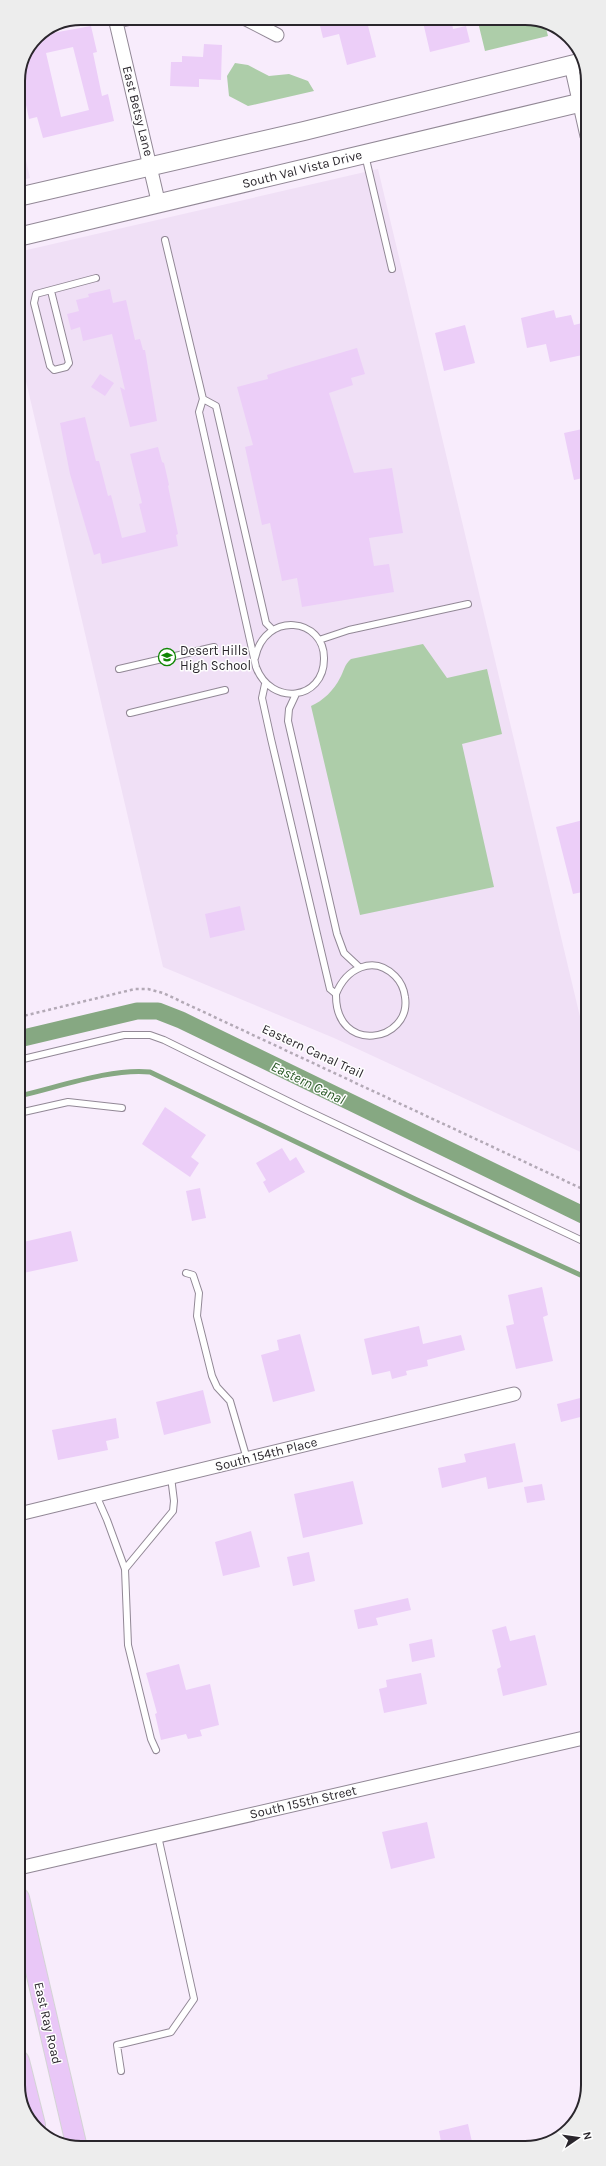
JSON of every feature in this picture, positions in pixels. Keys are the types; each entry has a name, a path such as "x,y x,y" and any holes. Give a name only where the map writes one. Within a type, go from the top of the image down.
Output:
{"main road":[{"path":"25,196 577,64"},
{"name":"South Val Vista Drive","path":"25,235 581,102"},
{"name":"East Ray Road","path":"25,1924 75,2141"},
{"path":"25,2084 32,2113"}],"street":[{"name":"East Betsy Lane","path":"117,25 152,166 159,204"},
{"path":"258,25 277,35"},
{"path":"577,64 581,89"},
{"name":"South 154th Place","path":"25,1513 514,1394"},
{"name":"South 155th Street","path":"25,1867 581,1739"}],"lane":[{"path":"365,154 392,269"},
{"path":"165,240 204,399 199,412 255,658 260,677 265,684 274,690 285,694 296,694 305,691 319,678 324,659 319,640 313,634 298,626 285,625 272,629 263,637 255,658"},
{"path":"51,291 69,363 66,367 54,370 50,366 34,303 36,294 96,278"},
{"path":"204,399 216,406 266,623 272,629"},
{"path":"319,640 350,630 468,604"},
{"path":"119,669 214,647"},
{"path":"265,684 262,698 271,738 330,989 336,994"},
{"path":"130,713 225,690"},
{"path":"296,694 289,709 288,721 337,934 344,953 359,967"},
{"path":"371,965 382,967 392,972 400,980 406,1001 404,1012 399,1022 391,1030 381,1035 369,1036 357,1034 347,1027 339,1018 336,1006 336,994 344,978 359,967 371,965"},
{"path":"25,1059 124,1034 150,1035 164,1040 302,1108 581,1240"},
{"path":"25,1112 68,1102 122,1108"},
{"path":"186,1273 192,1275 197,1284 197,1316 212,1376 217,1387 230,1401 247,1459"},
{"path":"125,1569 165,1523 173,1511 174,1501 171,1477"},
{"path":"96,1495 125,1569 128,1645 151,1739 156,1750"},
{"path":"121,2070 117,2045 171,2032 194,1998 158,1836"}],"path":[{"name":"Eastern Canal Trail","path":"25,1016 135,989 148,989 163,993 581,1189"}],"shaded area":[{"path":"25,156 30,178 25,179"},
{"path":"378,169 581,1021 581,1152 334,1038 163,967 25,377 25,250"}],"green space":[{"path":"479,25 529,25 546,29 548,36 485,51"},
{"path":"235,63 248,65 269,76 289,74 308,81 314,91 248,106 229,96 227,76"},
{"path":"423,644 447,678 487,669 502,734 462,744 494,887 360,915 311,706 324,698 331,691 351,659"}],"building":[{"path":"320,25 368,25 376,57 347,65 339,34 323,38"},
{"path":"424,25 452,25 453,29 466,26 470,42 430,52"},
{"path":"91,26 97,52 93,53 102,96 108,94 114,121 43,138 37,117 29,119 25,100 25,81 29,59 34,50 41,41 51,33","holes":["73,47 89,110 61,117 46,53"]},
{"path":"204,44 222,45 221,80 199,79 199,87 170,86 171,62 182,62 182,56 203,57"},
{"path":"110,289 113,303 126,300 135,340 140,339 143,350 145,350 157,421 130,427 120,387 125,390 112,334 83,341 80,327 71,330 67,314 79,311 76,300 89,297 88,294"},
{"path":"554,310 556,318 571,315 574,325 581,323 581,355 550,362 546,344 527,348 521,318"},
{"path":"465,325 475,363 444,371 435,333"},
{"path":"357,348 365,374 351,378 353,385 329,393 354,473 392,468 403,533 369,538 374,566 389,564 394,592 302,607 297,578 282,581 270,523 262,525 245,447 253,445 237,387 268,379 267,375"},
{"path":"100,374 114,383 105,396 91,387"},
{"path":"85,417 96,461 99,461 108,496 111,495 122,538 146,532 139,504 142,503 130,454 158,447 162,462 164,463 169,485 178,534 176,535 178,546 102,564 100,553 94,555 70,474 60,423"},
{"path":"581,429 581,478 574,480 564,433"},
{"path":"581,821 581,892 573,894 556,827"},
{"path":"240,906 245,930 210,938 205,914"},
{"path":"165,1107 206,1135 191,1157 199,1163 190,1177 142,1144"},
{"path":"282,1148 290,1161 296,1157 305,1172 269,1193 263,1182 266,1180 256,1163"},
{"path":"200,1188 206,1218 192,1221 186,1191"},
{"path":"71,1231 78,1261 25,1273 25,1242"},
{"path":"542,1287 548,1315 543,1317 553,1361 516,1369 506,1326 514,1324 508,1295"},
{"path":"419,1326 423,1344 461,1335 465,1350 427,1360 428,1366 406,1371 407,1375 392,1379 390,1371 372,1375 364,1339"},
{"path":"300,1334 315,1391 273,1402 261,1355 279,1350 277,1340"},
{"path":"203,1390 211,1423 164,1435 156,1402"},
{"path":"581,1398 581,1417 561,1422 557,1404"},
{"path":"116,1418 119,1438 106,1441 108,1450 58,1460 52,1430"},
{"path":"515,1443 523,1482 488,1489 486,1477 442,1488 438,1468 466,1462 464,1454"},
{"path":"353,1481 363,1524 303,1538 294,1494"},
{"path":"542,1484 545,1500 527,1503 524,1487"},
{"path":"251,1531 260,1567 223,1576 215,1542"},
{"path":"309,1552 315,1581 293,1586 287,1557"},
{"path":"408,1598 411,1610 376,1618 378,1625 358,1629 354,1610"},
{"path":"506,1626 510,1641 535,1635 547,1685 503,1696 497,1669 501,1667 492,1630"},
{"path":"432,1639 435,1657 412,1662 409,1644"},
{"path":"179,1664 186,1690 210,1684 219,1725 200,1730 202,1736 188,1739 186,1734 161,1740 155,1714 157,1713 146,1673"},
{"path":"421,1673 427,1704 384,1713 379,1689 387,1687 386,1680"},
{"path":"427,1822 435,1858 391,1869 382,1832"},
{"path":"468,2124 472,2141 441,2141 439,2131"}],"waterway":[{"name":"Eastern Canal","path":"25,1038 137,1011 158,1011 181,1020 581,1214"},
{"path":"25,1094 102,1075 150,1072 415,1199 581,1275"}],"place":[{"name":"Desert Hills High School","path":"167,657"}]}
